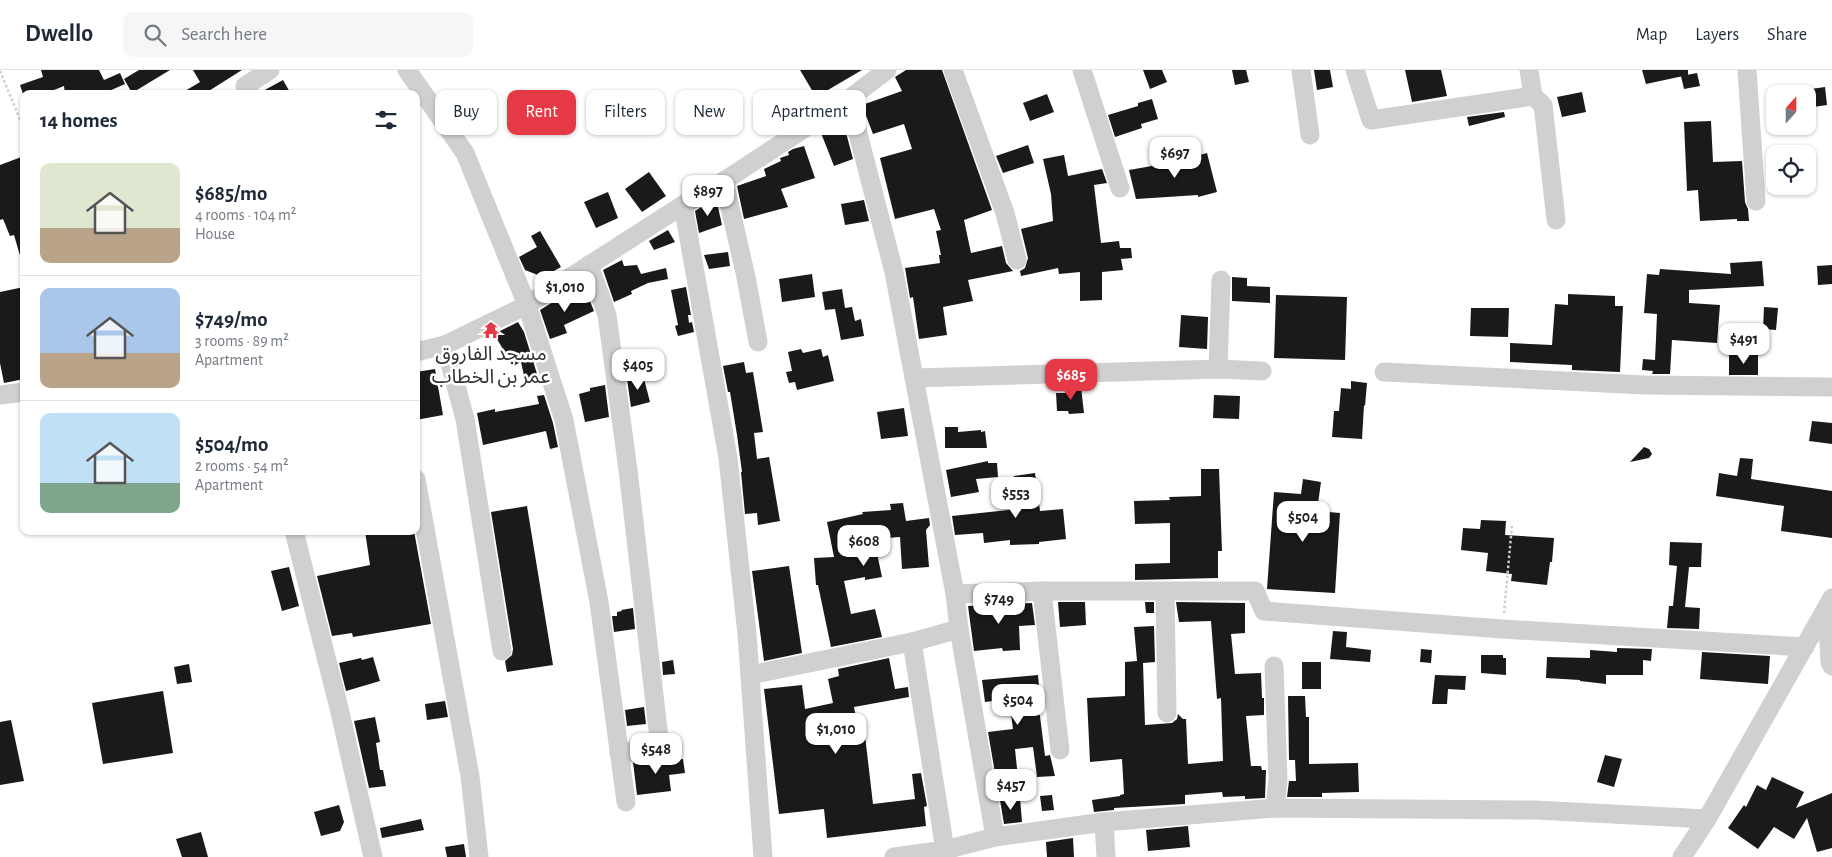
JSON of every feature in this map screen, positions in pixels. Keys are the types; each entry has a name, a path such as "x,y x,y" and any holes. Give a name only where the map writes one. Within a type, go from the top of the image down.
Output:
{"street":[{"path":"248,90 245,86 270,70"},
{"path":"407,70 465,153 527,305 564,420 599,602 626,802"},
{"path":"953,70 1005,213 1017,260"},
{"path":"1082,70 1120,188"},
{"path":"1301,70 1310,135"},
{"path":"1355,70 1371,120 1533,96"},
{"path":"1529,70 1533,96 1542,106 1556,220"},
{"path":"1747,70 1756,200"},
{"path":"861,90 884,71"},
{"path":"420,351 445,345 527,305 795,135"},
{"path":"858,135 894,272 955,594 959,629 996,837"},
{"path":"724,181 746,277 758,342"},
{"path":"683,205 728,458 750,675 763,857"},
{"path":"589,265 607,315 628,470 660,747 619,753"},
{"path":"1218,369 1221,280"},
{"path":"445,345 465,419 502,651"},
{"path":"914,378 1218,369 1262,371"},
{"path":"1384,372 1645,385 1832,387"},
{"path":"0,395 20,392"},
{"path":"420,502 470,776 479,857"},
{"path":"295,535 339,708 373,857"},
{"path":"955,594 1255,591 1264,611 1502,629 1805,647"},
{"path":"1042,592 1060,750"},
{"path":"1165,592 1167,713"},
{"path":"1682,857 1707,819 1830,603"},
{"path":"1830,603 1830,662 1832,666"},
{"path":"750,675 912,642 959,629"},
{"path":"912,642 945,850"},
{"path":"1274,666 1278,779 1275,808"},
{"path":"894,857 945,850 996,837 1104,822 1275,808 1536,810 1707,819"},
{"path":"1104,822 1106,857"}],"path":[{"path":"1,71 20,119"},
{"path":"1502,629 1512,525"}],"building":[{"path":"41,70 99,70 104,80 120,73 125,84 111,90 64,90 64,86 54,90 22,90 20,85 43,77"},
{"path":"139,70 170,70 137,90 130,90 124,79"},
{"path":"193,70 242,70 210,90 187,90 200,82"},
{"path":"800,70 862,70 828,90 812,90"},
{"path":"906,70 942,70 992,210 964,220 971,253 1002,246 1006,263 1013,271 968,280 973,301 943,307 947,335 919,339 913,297 910,298 905,268 940,263 939,255 941,255 936,231 941,230 934,209 895,219 880,158 912,149 904,124 873,134 866,116 866,104 902,91 895,77"},
{"path":"1143,70 1162,70 1167,82 1150,89"},
{"path":"1232,70 1246,70 1249,82 1235,85"},
{"path":"1314,70 1330,70 1333,87 1317,90"},
{"path":"1405,70 1441,70 1447,96 1412,102"},
{"path":"1642,70 1688,70 1688,75 1646,84"},
{"path":"1697,73 1700,86 1684,89 1681,76"},
{"path":"283,80 289,90 265,90"},
{"path":"1825,87 1827,105 1816,107 1816,88"},
{"path":"1582,92 1586,112 1562,117 1557,97"},
{"path":"1047,94 1054,112 1030,121 1023,103"},
{"path":"1152,99 1158,119 1141,124 1142,128 1115,137 1108,115 1138,106 1138,103"},
{"path":"1504,112 1505,117 1469,126 1467,117"},
{"path":"1711,121 1713,162 1742,161 1745,202 1749,221 1737,221 1737,219 1700,221 1698,190 1687,191 1684,122"},
{"path":"822,135 847,135 853,159 834,166"},
{"path":"1028,145 1034,163 1003,173 996,156"},
{"path":"804,146 815,178 781,189 788,207 744,219 737,186 766,176 764,169 781,161 780,158 789,155 788,152 793,149"},
{"path":"1207,153 1217,192 1198,197 1198,195 1136,199 1129,170 1169,163"},
{"path":"1064,155 1068,176 1102,169 1107,183 1094,185 1101,243 1119,241 1120,248 1131,248 1132,258 1121,259 1123,270 1102,272 1102,300 1080,301 1080,272 1059,274 1058,268 1021,276 1020,271 1025,268 1028,258 1021,229 1053,221 1051,194 1043,159"},
{"path":"20,158 20,256 14,235 10,236 3,219 0,220 0,165"},
{"path":"649,172 666,196 642,212 625,189"},
{"path":"608,192 618,218 596,228 584,202"},
{"path":"716,198 722,225 699,233 695,211"},
{"path":"864,200 869,221 845,225 841,204"},
{"path":"668,230 675,242 654,250 649,241"},
{"path":"540,231 561,267 543,277 525,270 519,257 537,247 531,236"},
{"path":"728,252 730,266 709,269 704,255"},
{"path":"622,260 624,266 637,265 641,274 666,268 668,279 648,283 631,291 632,294 614,302 603,270"},
{"path":"1762,261 1764,286 1689,290 1689,303 1720,305 1717,343 1672,340 1670,374 1652,374 1653,371 1642,370 1643,359 1655,360 1657,314 1644,313 1647,274 1659,275 1660,269 1731,274 1730,263"},
{"path":"1832,265 1832,284 1818,285 1817,266"},
{"path":"812,274 815,297 782,302 779,279"},
{"path":"1232,277 1247,278 1247,286 1270,287 1270,303 1232,301"},
{"path":"686,287 691,315 688,315 689,323 692,322 694,332 678,336 675,326 678,325 671,290"},
{"path":"20,288 20,380 4,383 0,363 0,292"},
{"path":"842,289 845,308 852,307 855,321 861,319 864,336 841,340 835,309 825,310 822,292"},
{"path":"586,291 594,311 564,325 567,333 550,339 540,310 561,297 562,299"},
{"path":"1568,294 1615,296 1615,306 1623,306 1620,372 1572,370 1572,365 1510,362 1510,343 1552,345 1555,304 1568,305"},
{"path":"1276,295 1347,297 1345,360 1274,358"},
{"path":"1764,307 1778,308 1776,330 1763,329"},
{"path":"1471,308 1509,308 1508,337 1470,336"},
{"path":"1181,315 1208,317 1207,349 1179,347"},
{"path":"518,322 524,332 538,377 525,380 521,362 513,366 494,334"},
{"path":"801,349 803,353 821,349 823,357 828,355 834,381 797,390 795,382 789,383 786,372 792,371 788,352"},
{"path":"1729,355 1758,355 1758,375 1729,375"},
{"path":"744,362 746,373 753,372 763,432 754,433 757,459 769,457 780,521 758,525 757,513 745,514 737,435 730,392 728,392 723,366"},
{"path":"435,369 443,415 420,419 420,371"},
{"path":"643,375 650,402 631,407 627,379"},
{"path":"1351,381 1367,383 1362,439 1332,437 1334,411 1339,411 1341,388 1351,389"},
{"path":"605,385 609,417 585,422 579,394 590,391 590,388"},
{"path":"1081,387 1084,413 1069,414 1068,411 1057,411 1056,393 1067,393 1066,388"},
{"path":"544,395 558,447 550,449 546,431 483,445 477,413 495,409 495,412 539,404 537,396"},
{"path":"1214,395 1240,396 1239,419 1213,418"},
{"path":"904,408 908,436 881,439 877,412"},
{"path":"1812,421 1832,423 1832,444 1809,441"},
{"path":"945,427 958,427 958,432 985,431 987,448 945,448"},
{"path":"1644,447 1649,449 1652,454 1649,458 1630,462"},
{"path":"1740,458 1753,459 1751,479 1832,491 1832,538 1781,531 1784,506 1716,496 1719,473 1737,476"},
{"path":"988,461 988,463 997,463 998,477 976,479 979,492 951,497 946,470"},
{"path":"1201,469 1219,469 1222,551 1218,551 1218,578 1135,580 1135,564 1170,563 1170,523 1135,524 1134,501 1170,500 1169,497 1201,496"},
{"path":"1035,473 1040,511 1063,509 1066,539 1039,542 1039,544 1010,545 1010,540 984,543 983,533 955,535 952,516 1018,509 1014,476"},
{"path":"1303,479 1321,482 1317,511 1340,513 1335,593 1267,589 1274,492 1301,494"},
{"path":"903,503 906,521 929,518 930,525 926,530 929,567 902,569 900,537 874,539 882,577 865,580 865,577 844,581 851,614 875,609 882,637 831,647 818,585 816,585 814,558 834,557 827,522 863,514 862,512 891,510 890,504"},
{"path":"527,506 553,665 507,672 505,661 512,655 513,649 491,512"},
{"path":"1481,520 1506,521 1505,535 1554,538 1552,562 1550,562 1547,585 1511,581 1512,574 1486,571 1488,553 1461,550 1463,528 1480,529"},
{"path":"366,535 415,535 431,624 353,637 352,633 332,636 317,576 370,565"},
{"path":"1670,542 1702,543 1701,567 1689,567 1685,607 1700,608 1699,629 1667,628 1669,606 1673,606 1677,566 1669,565"},
{"path":"789,566 802,653 764,661 752,571"},
{"path":"289,567 299,606 282,611 271,571"},
{"path":"1058,602 1085,602 1086,625 1060,627"},
{"path":"1145,602 1154,602 1154,613 1146,613"},
{"path":"1176,602 1245,603 1245,633 1231,634 1235,674 1261,673 1264,715 1246,716 1251,766 1261,766 1262,770 1266,770 1265,798 1245,799 1245,796 1223,797 1222,792 1185,795 1185,804 1114,808 1114,810 1094,812 1092,800 1124,794 1122,759 1090,762 1087,698 1125,696 1125,662 1137,661 1134,627 1154,626 1155,662 1143,663 1145,725 1172,723 1177,719 1178,714 1183,719 1186,719 1188,764 1223,761 1221,698 1217,699 1211,621 1179,622"},
{"path":"1032,603 1035,625 1019,626 1020,650 1003,651 1002,648 974,651 968,606"},
{"path":"633,608 635,629 614,632 612,616 617,616 617,612 621,610"},
{"path":"1333,631 1347,632 1346,647 1371,650 1370,662 1330,659"},
{"path":"1617,648 1652,649 1651,661 1643,660 1643,675 1606,675 1606,684 1546,678 1547,657 1590,658 1590,650 1617,652"},
{"path":"1421,649 1432,650 1431,663 1420,662"},
{"path":"1702,652 1770,656 1768,684 1700,679"},
{"path":"1481,655 1503,655 1503,658 1506,658 1506,675 1481,673"},
{"path":"373,657 380,681 346,691 339,663"},
{"path":"889,658 895,689 908,687 909,697 854,707 858,727 864,727 873,804 915,799 912,774 921,773 927,806 924,807 926,826 827,838 824,809 779,814 764,689 802,685 805,709 833,703 828,679 839,676 838,669"},
{"path":"673,660 675,674 663,675 662,662"},
{"path":"1302,662 1321,662 1321,689 1302,689"},
{"path":"189,664 192,682 177,684 174,667"},
{"path":"1038,675 1041,708 1039,708 1045,756 1050,755 1055,776 1037,777 1033,747 1015,749 1018,778 996,779 988,732 1013,729 1009,699 985,702 982,680"},
{"path":"1435,675 1466,676 1465,690 1448,689 1447,704 1432,704"},
{"path":"163,691 173,753 103,764 92,703"},
{"path":"1288,696 1305,696 1306,717 1309,717 1309,764 1358,763 1359,792 1322,793 1322,797 1287,797 1289,781 1296,781 1295,760 1289,760"},
{"path":"445,701 448,717 427,720 425,704"},
{"path":"644,707 646,724 627,726 625,710"},
{"path":"375,717 380,742 376,743 380,770 383,770 386,786 369,788 354,721"},
{"path":"11,720 24,781 0,785 0,722"},
{"path":"1605,755 1622,759 1614,787 1597,782"},
{"path":"660,758 661,761 683,759 685,773 669,775 671,791 637,795 633,762"},
{"path":"1772,777 1804,792 1796,808 1832,793 1832,848 1817,852 1807,818 1794,839 1774,827 1758,849 1728,828 1744,805 1746,807 1757,785 1766,790"},
{"path":"1052,795 1054,810 1042,811 1040,796"},
{"path":"1020,798 1022,822 1004,824 1000,800"},
{"path":"339,805 344,822 340,831 321,836 314,812"},
{"path":"421,819 424,830 382,838 380,828"},
{"path":"1188,826 1190,847 1148,851 1146,830"},
{"path":"201,832 208,857 182,857 176,839"},
{"path":"1073,838 1074,857 1047,857 1046,842"},
{"path":"464,844 466,857 447,857 445,847"}],"place":[{"name":"مسجد الفاروق عمر بن الخطاب","path":"491,330"}]}
